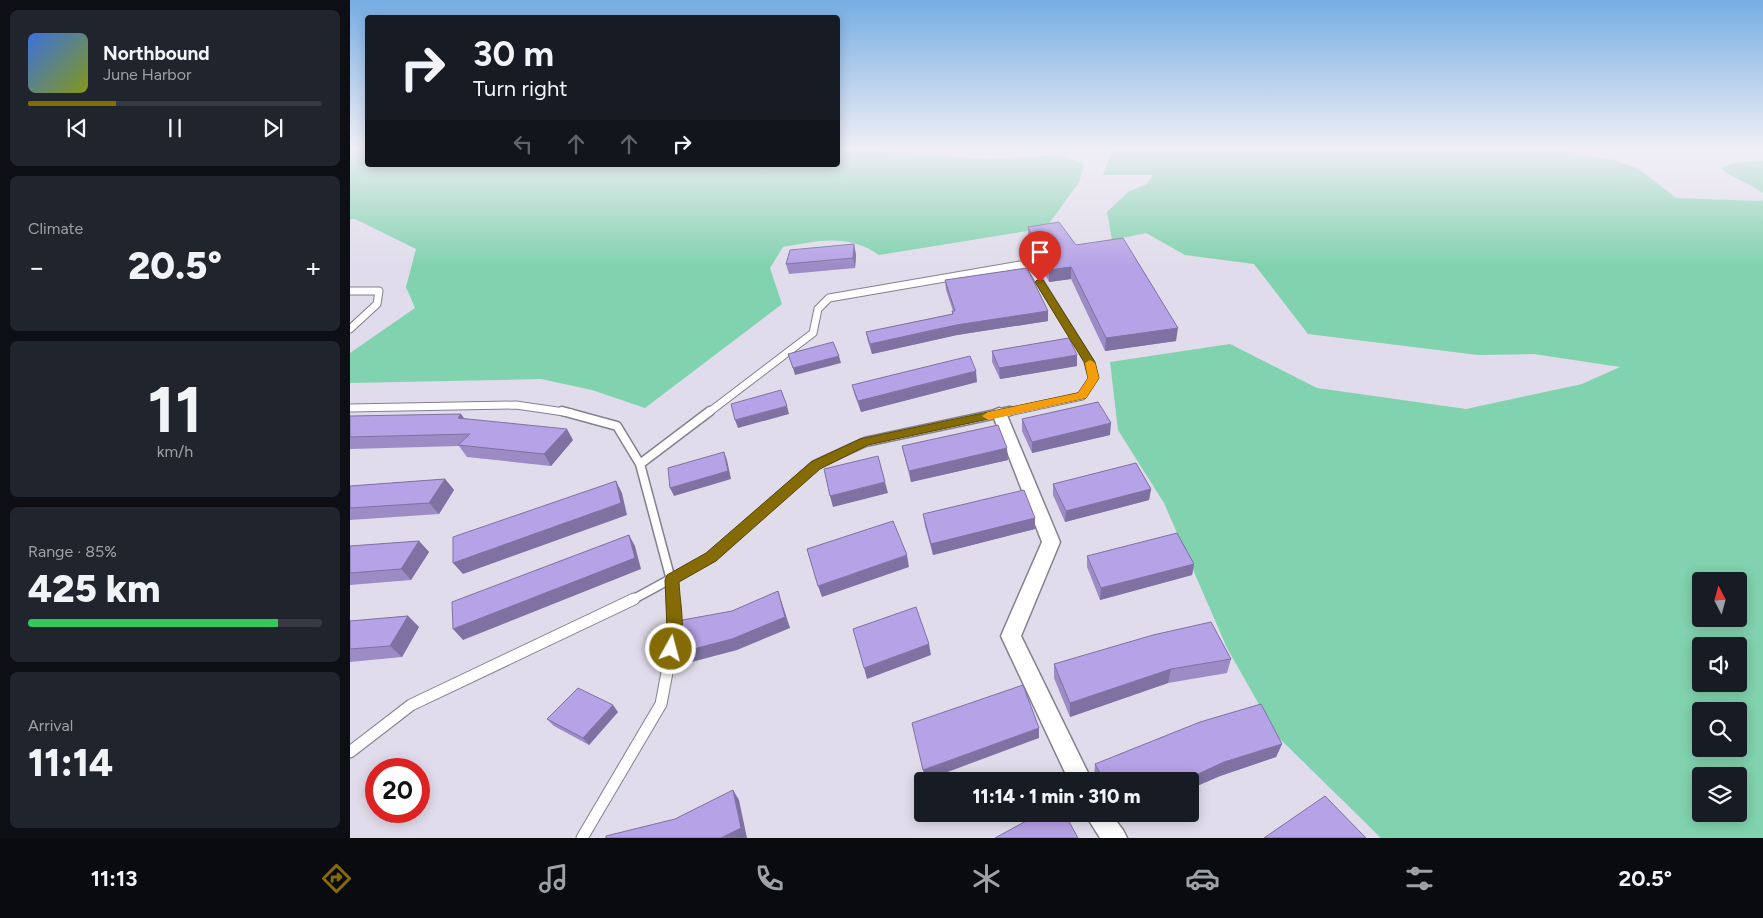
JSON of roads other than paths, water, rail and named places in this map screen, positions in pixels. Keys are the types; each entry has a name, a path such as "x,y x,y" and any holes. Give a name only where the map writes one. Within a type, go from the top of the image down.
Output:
{"street":[{"path":"999,413 1051,542 1011,636 1077,772"},
{"path":"1103,822 1115,838"}],"lane":[{"path":"350,752 411,705 672,580 711,557 816,466 864,442 1082,396 1094,378 1090,362 1030,266 1020,265 829,298 818,309 813,334 640,464"},
{"path":"350,291 379,291 378,304 350,329"},
{"path":"350,408 516,405 574,413 617,426 640,464 672,580 675,630 661,704 582,838"}]}
